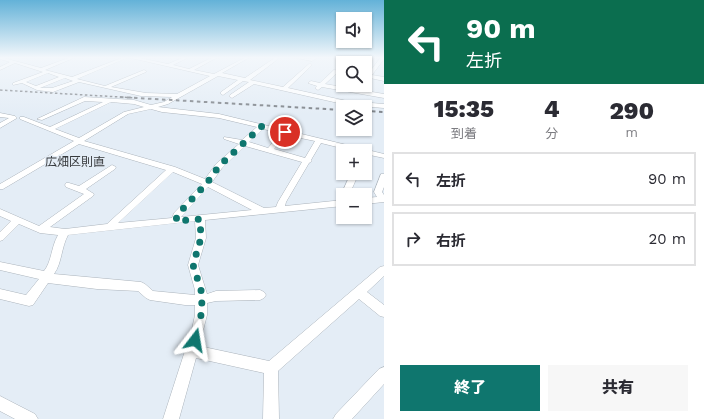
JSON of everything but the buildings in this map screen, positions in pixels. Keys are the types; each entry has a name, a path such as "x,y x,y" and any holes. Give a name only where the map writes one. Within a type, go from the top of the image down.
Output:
{"street":[{"path":"15,84 36,77"},
{"path":"37,87 63,77 137,94 178,96"},
{"path":"23,82 39,89 53,90 82,77"},
{"path":"106,87 131,77"},
{"path":"0,187 77,140 126,114 137,109 153,107 166,103 213,77"},
{"path":"225,77 336,101"},
{"path":"223,93 250,77"},
{"path":"284,89 297,77"},
{"path":"319,87 330,77"},
{"path":"372,78 384,79"},
{"path":"232,96 253,82"},
{"path":"311,83 319,87 336,89"},
{"path":"349,100 356,92 384,96"},
{"path":"40,119 84,99 110,100 140,103 162,110 220,116 336,145"},
{"path":"53,127 110,100"},
{"path":"372,105 384,106"},
{"path":"0,115 13,116 14,118 0,126"},
{"path":"22,118 77,140 172,169 207,183 264,212"},
{"path":"176,221 177,215 207,183 219,166 262,126"},
{"path":"270,150 285,132"},
{"path":"226,138 308,161"},
{"path":"280,210 282,202 308,161 319,140"},
{"path":"372,154 384,156"},
{"path":"80,190 112,167"},
{"path":"110,228 116,220 172,169"},
{"path":"372,200 383,199 378,192 384,176"},
{"path":"40,230 90,194 69,185"},
{"path":"0,212 40,230 65,232 336,204"},
{"path":"171,419 198,330 202,300 201,290 193,265 201,238 200,219"},
{"path":"0,238 17,220"},
{"path":"0,294 29,300 53,267 58,244 65,232"},
{"path":"0,266 40,274 46,278 141,287 150,295 185,300 202,300 216,296 260,295"},
{"path":"271,419 271,368 384,270"},
{"path":"358,292 384,312"},
{"path":"192,351 271,368"},
{"path":"341,419 384,374"},
{"path":"0,403 30,419"}],"railway":[{"path":"0,90 137,98"},
{"path":"120,97 336,110"},
{"path":"372,111 384,112"}],"district":[{"name":"広畑区則直","path":"75,162"}],"route":[{"path":"195,340 201,315 202,300 201,290 193,265 201,238 200,219 176,221 177,215 207,183 219,166 262,126 285,132"}]}
